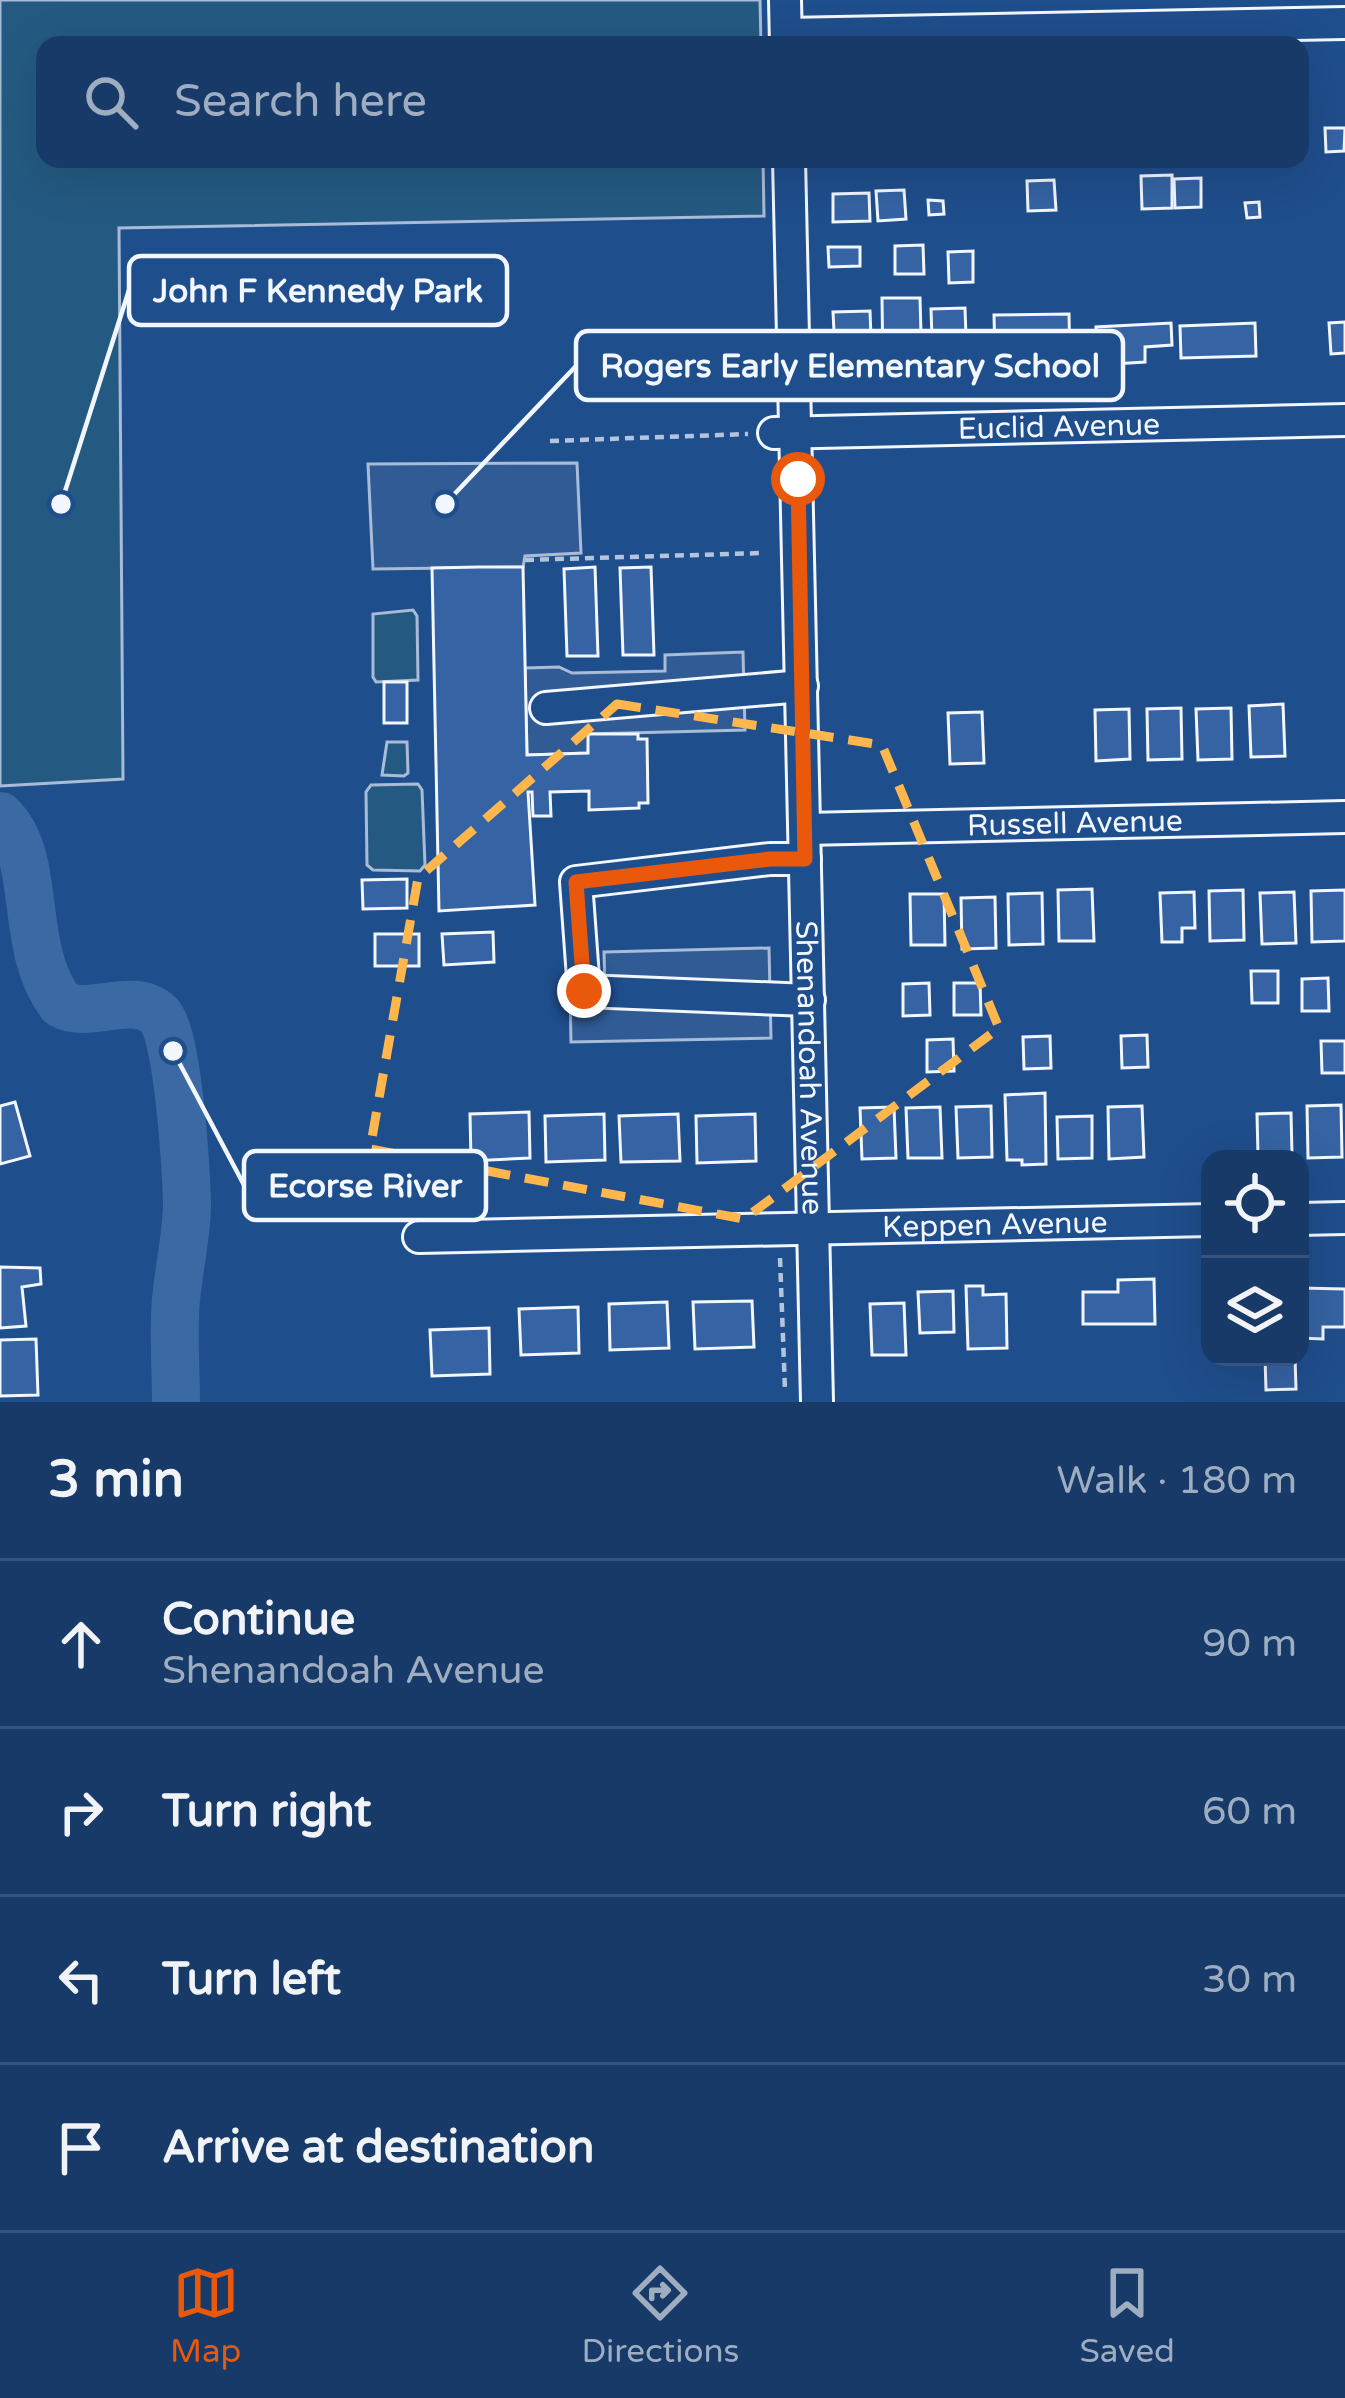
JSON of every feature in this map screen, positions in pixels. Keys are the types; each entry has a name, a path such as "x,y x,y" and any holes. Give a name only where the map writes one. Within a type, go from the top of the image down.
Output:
{"street":[{"path":"784,0 786,36"},
{"path":"918,36 1345,23"},
{"name":"Shenandoah Avenue","path":"789,168 777,432 802,686 817,1402"},
{"name":"Euclid Avenue","path":"777,432 1345,420"},
{"path":"546,708 802,686"},
{"name":"Russell Avenue","path":"809,1000 584,991 576,882 770,859 805,844 1345,817"},
{"path":"1309,1219 1345,1219"},
{"name":"Keppen Avenue","path":"418,1237 1201,1220"}],"path":[{"path":"550,441 777,432"},
{"path":"525,560 763,553"},
{"path":"780,1250 786,1402"}],"highlighted area":[{"path":"617,704 882,745 999,1028 744,1219 370,1149 418,878"}],"shaded area":[{"path":"0,0 760,0 761,36 36,36 36,168 763,168 764,216 119,228 123,779 0,786"},
{"path":"577,463 581,553 525,556 523,567 373,569 368,464"},
{"path":"413,610 418,680 376,682 373,614"},
{"path":"743,652 745,730 589,734 588,753 527,755 525,668 559,667 572,673 665,671 665,655"},
{"path":"387,742 407,742 408,773 404,776 382,775"},
{"path":"418,784 425,865 420,871 373,870 367,865 366,792 371,785"},
{"path":"769,948 771,1038 571,1042 570,991 605,990 604,952"}],"building":[{"path":"1325,128 1345,128 1344,151 1326,152"},
{"path":"1172,175 1172,208 1142,209 1141,176"},
{"path":"1201,178 1201,207 1175,208 1174,179"},
{"path":"1054,180 1056,210 1028,211 1027,181"},
{"path":"904,190 906,219 878,221 876,191"},
{"path":"869,193 870,221 833,222 833,194"},
{"path":"928,200 943,201 944,214 929,215"},
{"path":"1259,202 1260,217 1247,218 1245,203"},
{"path":"923,245 924,274 895,274 895,246"},
{"path":"828,247 860,247 860,266 829,267"},
{"path":"973,251 973,282 949,283 948,252"},
{"path":"882,298 920,298 922,370 883,371"},
{"path":"965,308 967,365 933,366 931,309"},
{"path":"870,311 872,366 836,371 833,312"},
{"path":"1069,314 1070,362 995,358 994,315"},
{"path":"1345,322 1345,353 1331,354 1329,323"},
{"path":"1171,323 1172,345 1145,347 1145,362 1097,365 1096,327"},
{"path":"1255,323 1256,356 1181,358 1180,326"},
{"path":"523,567 527,755 588,753 588,734 638,734 638,739 647,739 648,803 639,803 639,808 589,810 589,791 550,792 551,816 533,816 532,792 528,792 535,905 439,911 432,568"},
{"path":"595,567 598,656 567,656 564,569"},
{"path":"651,567 654,655 623,655 620,568"},
{"path":"384,682 407,682 407,723 384,723"},
{"path":"1283,704 1285,756 1251,757 1249,706"},
{"path":"1181,708 1182,759 1148,760 1147,709"},
{"path":"1231,708 1232,759 1198,760 1196,709"},
{"path":"1129,709 1130,759 1096,761 1095,710"},
{"path":"982,712 984,763 950,764 948,713"},
{"path":"407,879 407,908 363,909 362,880"},
{"path":"1092,889 1094,941 1059,941 1058,890"},
{"path":"1243,890 1244,940 1210,941 1209,891"},
{"path":"1345,890 1345,941 1312,942 1311,891"},
{"path":"1194,892 1195,928 1182,928 1182,942 1162,942 1160,893"},
{"path":"1294,892 1296,943 1262,944 1260,893"},
{"path":"1042,893 1043,944 1009,945 1008,894"},
{"path":"910,894 944,894 945,945 911,945"},
{"path":"995,897 996,948 962,949 961,898"},
{"path":"493,932 494,962 444,965 442,934"},
{"path":"375,934 419,934 419,966 375,966"},
{"path":"1251,971 1278,971 1278,1003 1252,1003"},
{"path":"1328,978 1329,1011 1302,1011 1302,979"},
{"path":"929,983 930,1015 903,1016 903,984"},
{"path":"954,983 980,983 981,1015 954,1015"},
{"path":"1147,1035 1148,1067 1122,1068 1121,1036"},
{"path":"1050,1036 1051,1068 1024,1069 1023,1037"},
{"path":"953,1039 954,1071 927,1072 927,1040"},
{"path":"1321,1041 1345,1041 1345,1073 1322,1073"},
{"path":"1045,1093 1046,1164 1007,1160 1005,1095"},
{"path":"15,1102 30,1156 0,1164 0,1106"},
{"path":"1341,1105 1342,1157 1309,1158 1307,1106"},
{"path":"991,1106 992,1157 958,1158 956,1107"},
{"path":"1142,1106 1144,1157 1109,1159 1108,1107"},
{"path":"894,1107 896,1158 862,1159 860,1108"},
{"path":"940,1107 942,1158 908,1158 906,1108"},
{"path":"529,1112 530,1158 471,1161 470,1114"},
{"path":"1291,1113 1292,1150 1258,1150 1257,1114"},
{"path":"604,1114 605,1160 546,1162 545,1116"},
{"path":"678,1114 680,1161 621,1162 619,1116"},
{"path":"755,1114 756,1161 697,1163 696,1116"},
{"path":"1092,1116 1092,1158 1058,1159 1057,1117"},
{"path":"0,1267 40,1268 41,1284 22,1287 26,1326 0,1328"},
{"path":"1154,1279 1155,1324 1083,1324 1083,1292 1118,1292 1118,1280"},
{"path":"966,1286 983,1286 983,1295 1006,1294 1007,1348 968,1349"},
{"path":"1309,1288 1345,1289 1345,1327 1323,1327 1323,1339 1309,1338"},
{"path":"953,1291 954,1332 920,1333 918,1292"},
{"path":"752,1301 754,1347 695,1349 693,1302"},
{"path":"667,1302 669,1348 610,1350 609,1304"},
{"path":"904,1303 906,1355 872,1355 870,1304"},
{"path":"578,1307 579,1353 521,1355 519,1309"},
{"path":"489,1328 490,1374 432,1376 430,1330"},
{"path":"36,1339 38,1395 0,1396 0,1340"},
{"path":"1265,1366 1295,1366 1296,1389 1266,1390"}],"waterway":[{"path":"0,816 22,855 39,956 61,1004 85,1009 137,1005 159,1015 166,1027 180,1105 187,1190 175,1312 176,1402"}],"place":[{"name":"John F Kennedy Park","path":"61,504"},
{"name":"Rogers Early Elementary School","path":"445,504"},
{"name":"Ecorse River","path":"173,1051"}],"route":[{"path":"584,991 576,882 805,859 798,479"}]}
